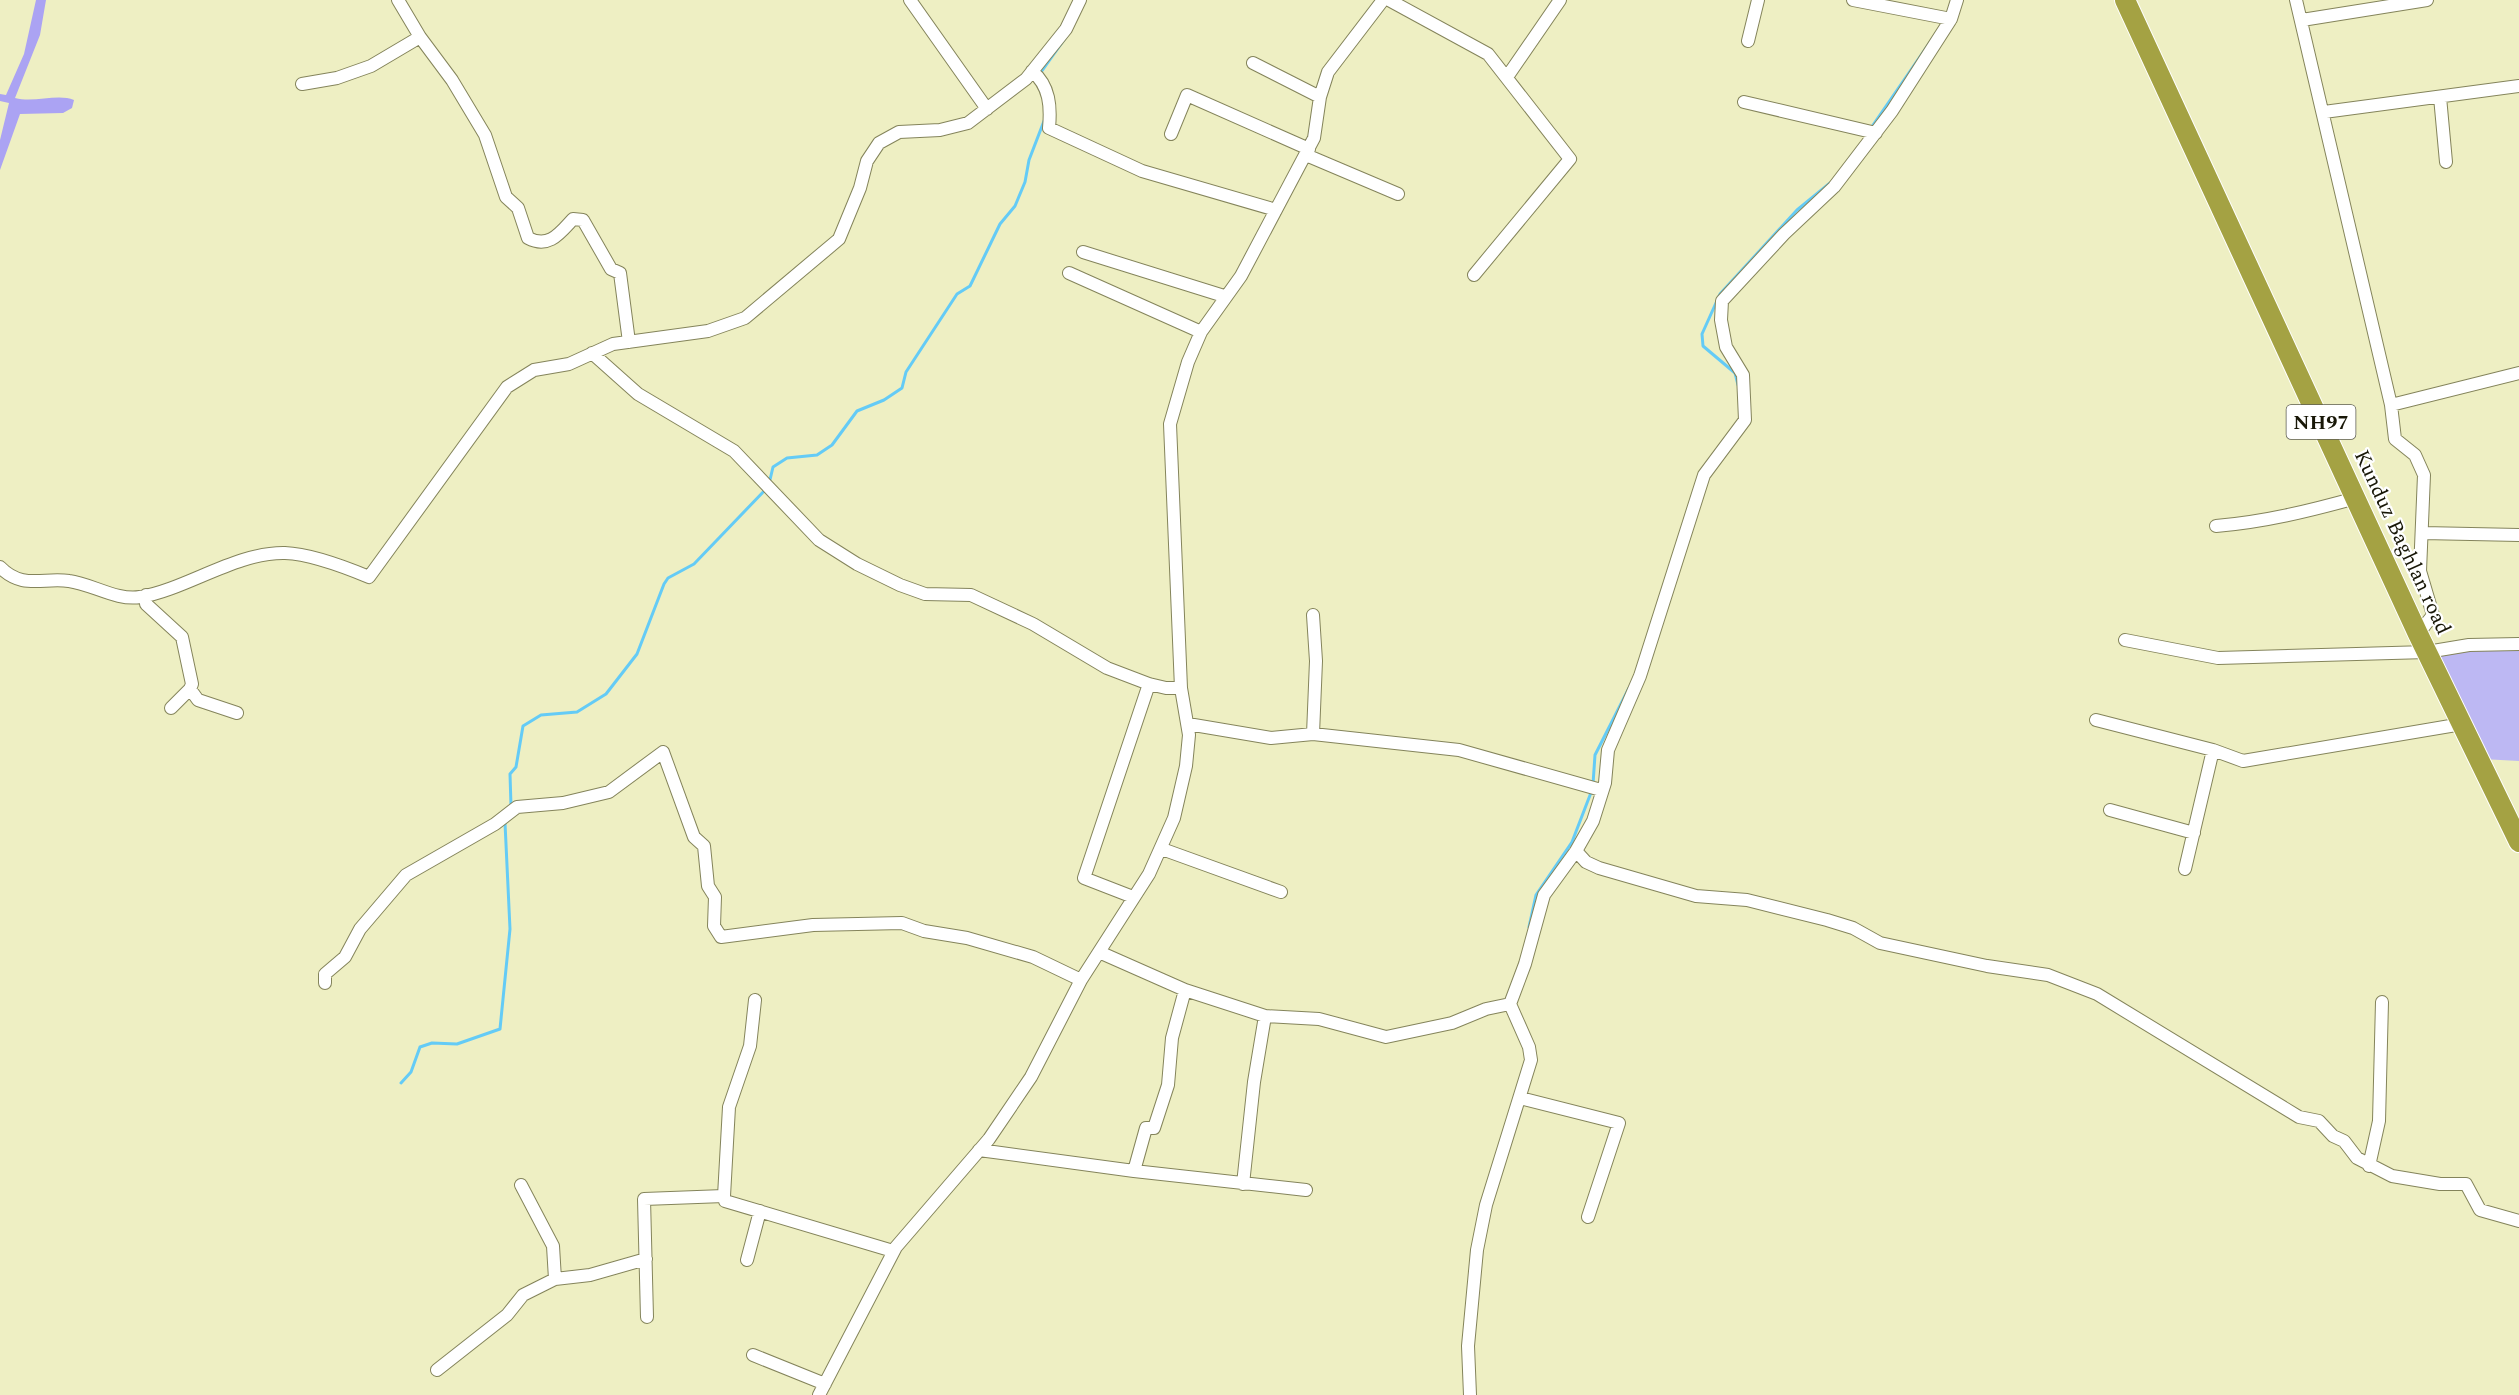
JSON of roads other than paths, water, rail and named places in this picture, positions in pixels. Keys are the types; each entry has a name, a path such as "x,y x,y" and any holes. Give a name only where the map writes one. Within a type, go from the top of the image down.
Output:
{"highway":[{"name":"Kunduz Baghlan road","path":"2125,0 2418,634 2519,842"}],"street":[{"path":"398,0 420,37 452,80 485,135 506,197 518,208 528,238 537,243 553,240 573,219 583,220 611,268 620,273 630,342"},
{"path":"910,0 987,109"},
{"path":"0,567 33,583 69,581 94,590 139,597 249,558 285,553 343,566 369,577 507,387 534,369 569,364 613,344 708,331 745,318 839,239 860,188 867,162 879,143 899,132 940,130 968,123 1032,72 1066,29 1080,0"},
{"path":"753,1355 822,1389 893,1251 979,1150 1031,1077 1081,980 1132,897 1149,874 1162,849 1174,818 1186,766 1188,724 1181,688 1170,424 1188,362 1201,332 1240,276 1296,169 1308,152 1314,138 1320,97 1328,72 1383,0"},
{"path":"1389,0 1488,54 1570,159 1474,275"},
{"path":"1507,77 1560,0"},
{"path":"1748,41 1758,0"},
{"path":"1853,0 1951,19"},
{"path":"1470,1395 1468,1346 1477,1250 1486,1205 1531,1060 1529,1047 1510,1004 1525,964 1544,895 1576,851 1593,821 1605,783 1608,750 1640,676 1704,475 1745,420 1743,375 1726,347 1721,320 1722,301 1784,234 1834,187 1876,133 1951,19 1957,0"},
{"path":"2296,0 2391,405 2395,439 2415,455 2424,475 2420,571 2433,615 2418,634"},
{"path":"2302,20 2427,0"},
{"path":"302,84 337,78 370,66 420,37"},
{"path":"1253,63 1320,97"},
{"path":"1032,72 1040,78 1051,105 1049,128 1142,171 1276,210"},
{"path":"2324,112 2519,86"},
{"path":"1171,134 1187,95 1398,194"},
{"path":"2439,96 2445,162"},
{"path":"1744,102 1876,133"},
{"path":"1083,252 1224,296"},
{"path":"1069,273 1201,332"},
{"path":"592,353 638,394 734,451 819,540 857,564 900,585 925,594 970,595 1033,624 1107,668 1149,684 1166,688 1181,688"},
{"path":"2391,405 2519,373"},
{"path":"2216,526 2247,524 2292,515 2356,498"},
{"path":"2423,533 2519,535"},
{"path":"146,595 146,604 182,637 192,684 171,708"},
{"path":"1313,615 1316,661 1313,734"},
{"path":"2125,640 2218,658 2427,652 2469,645 2519,644"},
{"path":"1132,897 1084,878 1149,684"},
{"path":"190,688 198,700 237,713"},
{"path":"2096,720 2213,750 2243,762 2462,724"},
{"path":"1188,724 1271,738 1313,734 1459,750 1601,790"},
{"path":"2185,869 2213,750"},
{"path":"325,983 325,974 345,957 360,929 405,875 495,824 517,807 563,803 609,792 663,752 694,837 704,846 708,886 715,897 714,926 722,937 813,925 902,923 924,931 967,938 1033,957 1081,980"},
{"path":"2110,810 2194,833"},
{"path":"1162,849 1281,892"},
{"path":"1576,851 1586,862 1599,868 1696,896 1747,900 1853,928 1880,943 1987,966 2048,975 2097,994 2299,1117 2319,1122 2369,1166 2392,1176 2440,1184 2466,1184 2480,1210 2519,1221"},
{"path":"1099,952 1185,990 1265,1016 1319,1019 1386,1037 1452,1023 1486,1009 1510,1004"},
{"path":"1134,1171 1146,1128 1154,1128 1167,1085 1172,1038 1185,990"},
{"path":"755,1000 750,1046 729,1107 725,1201 893,1251"},
{"path":"2369,1166 2379,1121 2382,1002"},
{"path":"1243,1184 1254,1082 1265,1016"},
{"path":"1520,1098 1619,1123 1588,1217"},
{"path":"979,1150 1134,1171 1306,1190"},
{"path":"521,1185 553,1246 555,1280"},
{"path":"647,1317 644,1199 724,1196"},
{"path":"747,1260 760,1211"},
{"path":"437,1370 507,1315 523,1295 555,1280 590,1275 646,1259"}],"waterway":[{"path":"1871,128 1937,32"},
{"path":"1039,75 1066,37"},
{"path":"769,484 773,467 787,458 817,455 832,445 857,411 884,400 902,388 906,372 957,294 970,286 1000,224 1015,206 1044,121"},
{"path":"1738,385 1735,373 1703,346 1702,334 1720,294 1797,210 1830,183"},
{"path":"511,806 510,774 516,767 523,726 541,715 577,712 606,694 637,654 668,578 694,564 766,489"},
{"path":"1593,784 1595,755 1629,688"},
{"path":"1529,927 1536,895 1572,842 1592,790"},
{"path":"401,1083 411,1072 420,1047 432,1043 457,1044 500,1029 510,929 505,823"}]}
